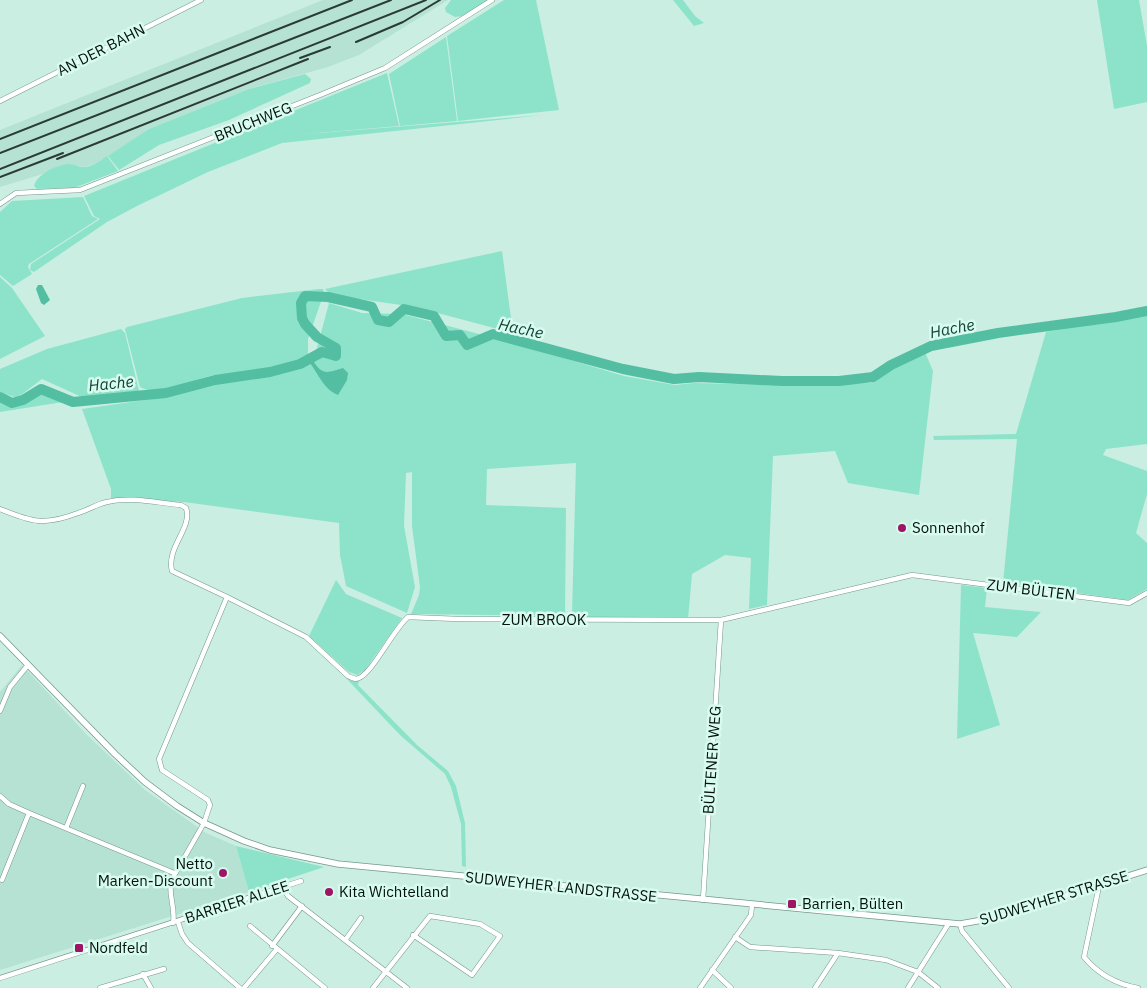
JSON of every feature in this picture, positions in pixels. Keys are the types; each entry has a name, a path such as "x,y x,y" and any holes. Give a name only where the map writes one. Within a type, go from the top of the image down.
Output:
{"main road":[{"name":"SUDWEYHER LANDSTRASSE","path":"0,636 130,768 177,806 204,822 244,841 270,850 337,864 752,905"},
{"name":"SUDWEYHER STRASSE","path":"752,905 960,924 994,918 1147,870"}],"street":[{"name":"AN DER BAHN","path":"0,101 201,0"},
{"name":"BRUCHWEG","path":"0,204 16,193 80,190 320,95 385,68 492,0"},
{"name":"ZUM BROOK","path":"0,509 30,521 42,522 54,521 114,501 181,505 186,508 187,520 169,560 172,571 306,637 348,676 355,679 361,678 368,670 401,623 408,617 721,620 912,575"},
{"name":"ZUM BÜLTEN","path":"912,575 1130,603 1147,593"},
{"path":"227,597 159,759 162,770 208,800 210,805 204,822 174,873 169,890 175,922 188,943 240,988"},
{"name":"BÜLTENER WEG","path":"703,900 721,620"},
{"path":"0,711 10,688 28,665"},
{"path":"66,828 83,786"},
{"path":"0,796 9,804 29,813 174,873"},
{"path":"2,880 29,813"},
{"name":"BARRIER ALLEE","path":"175,922 301,881"},
{"path":"1097,885 1098,891 1084,957 1094,969 1122,986 1138,988"},
{"path":"283,888 288,896 408,988"},
{"path":"700,988 751,915 752,905"},
{"path":"272,946 302,906"},
{"path":"373,988 413,935 430,916 480,924 500,936 472,975 413,935"},
{"path":"346,939 361,918"},
{"path":"0,978 175,922"},
{"path":"908,988 949,923"},
{"path":"960,924 962,931 1009,988"},
{"path":"250,926 325,988"},
{"path":"735,937 750,947 838,953 886,960 918,972 938,988"},
{"path":"244,988 277,949"},
{"path":"815,988 838,953"},
{"path":"100,988 164,969"},
{"path":"712,970 731,988"},
{"path":"144,974 152,988"}],"shaded area":[{"path":"323,0 448,0 359,55 328,67 249,89 149,129 118,151 94,164 83,167 71,164 59,166 46,173 0,187 0,130"},
{"path":"451,0 488,0 463,16 455,17 446,12 445,8"},
{"path":"504,0 536,0 559,110 458,121 447,36"},
{"path":"673,0 683,0 695,16 704,23 694,26"},
{"path":"1097,0 1139,0 1147,46 1147,102 1114,109"},
{"path":"446,37 457,121 400,126 389,74"},
{"path":"387,73 399,126 293,135 544,115 282,143 208,172 137,206 107,222 34,272 30,270 31,264 100,219 94,216 84,196"},
{"path":"305,74 311,79 310,83 229,120 159,145 119,170 108,156 149,129 249,89"},
{"path":"107,156 118,171 74,188 37,189 34,186 39,178 54,168 65,164 81,167 88,166"},
{"path":"83,197 92,216 98,219 29,264 28,267 32,274 13,286 0,275 0,212 12,201"},
{"path":"502,251 513,333 415,307 338,296 330,294 325,289"},
{"path":"0,277 12,288 45,336 0,359"},
{"path":"38,285 42,285 50,300 44,305 41,303 36,289"},
{"path":"323,289 324,293 308,339 308,355 301,361 279,369 215,375 156,390 140,387 125,329 127,327 242,298"},
{"path":"329,303 362,313 402,314 514,343 624,376 675,385 694,383 780,385 871,383 892,368 925,352 933,371 919,495 848,483 835,451 773,456 767,605 749,609 751,558 725,555 692,574 688,619 574,617 572,614 576,463 487,469 486,505 566,508 565,616 411,614 419,595 420,587 412,526 412,472 406,473 404,526 415,587 407,613 346,586 340,555 339,523 184,502 111,498 111,489 82,409 166,397 214,384 271,376 300,367 314,359"},
{"path":"1147,313 1147,444 1106,449 1103,455 1147,471 1147,494 1136,533 1147,543 1147,589 1128,600 1003,583 1017,439 934,440 933,436 1016,434 1046,332"},
{"path":"121,329 125,333 139,391 84,398 42,379 17,398 0,392 0,369 47,349"},
{"path":"311,357 324,372 343,368 348,373 347,380 338,395 325,385 309,362 300,364"},
{"path":"42,393 63,402 0,412 0,401 17,406"},
{"path":"336,580 346,594 402,618 365,670 357,675 349,672 309,636"},
{"path":"961,585 987,588 985,607 1041,612 1017,637 973,633 1000,725 957,739"},
{"path":"22,665 86,734 145,790 206,833 236,846 249,892 0,970 0,692"},
{"path":"345,677 351,681 359,681 358,685 417,745 448,771 456,786 465,823 466,867 462,866 461,824 451,787 445,774 400,735"},
{"path":"236,846 324,867 249,892"}],"waterway":[{"name":"Hache","path":"0,397 12,403 23,400 41,389 73,402 166,393 215,380 270,372 300,364 322,352 336,356 336,348 317,337 305,324 302,318 301,303 305,296 328,297 372,307 378,320 389,322 404,309 434,316 446,336 460,335 467,345 493,334 623,369 674,379 699,377 782,381 839,381 873,377 891,365 931,346 998,333 1147,311"}],"railway":[{"path":"0,139 352,0"},
{"path":"0,153 391,0"},
{"path":"0,169 426,0"},
{"path":"356,42 403,22 440,0"},
{"path":"300,58 330,47"},
{"path":"57,159 308,59"},
{"path":"0,177 63,153"}],"place":[{"name":"Sonnenhof","path":"902,528"},
{"name":"Netto Marken-Discount","path":"223,873"},
{"name":"Kita Wichtelland","path":"329,892"},
{"name":"Barrien, Bülten","path":"792,904"},
{"name":"Nordfeld","path":"79,948"}]}
